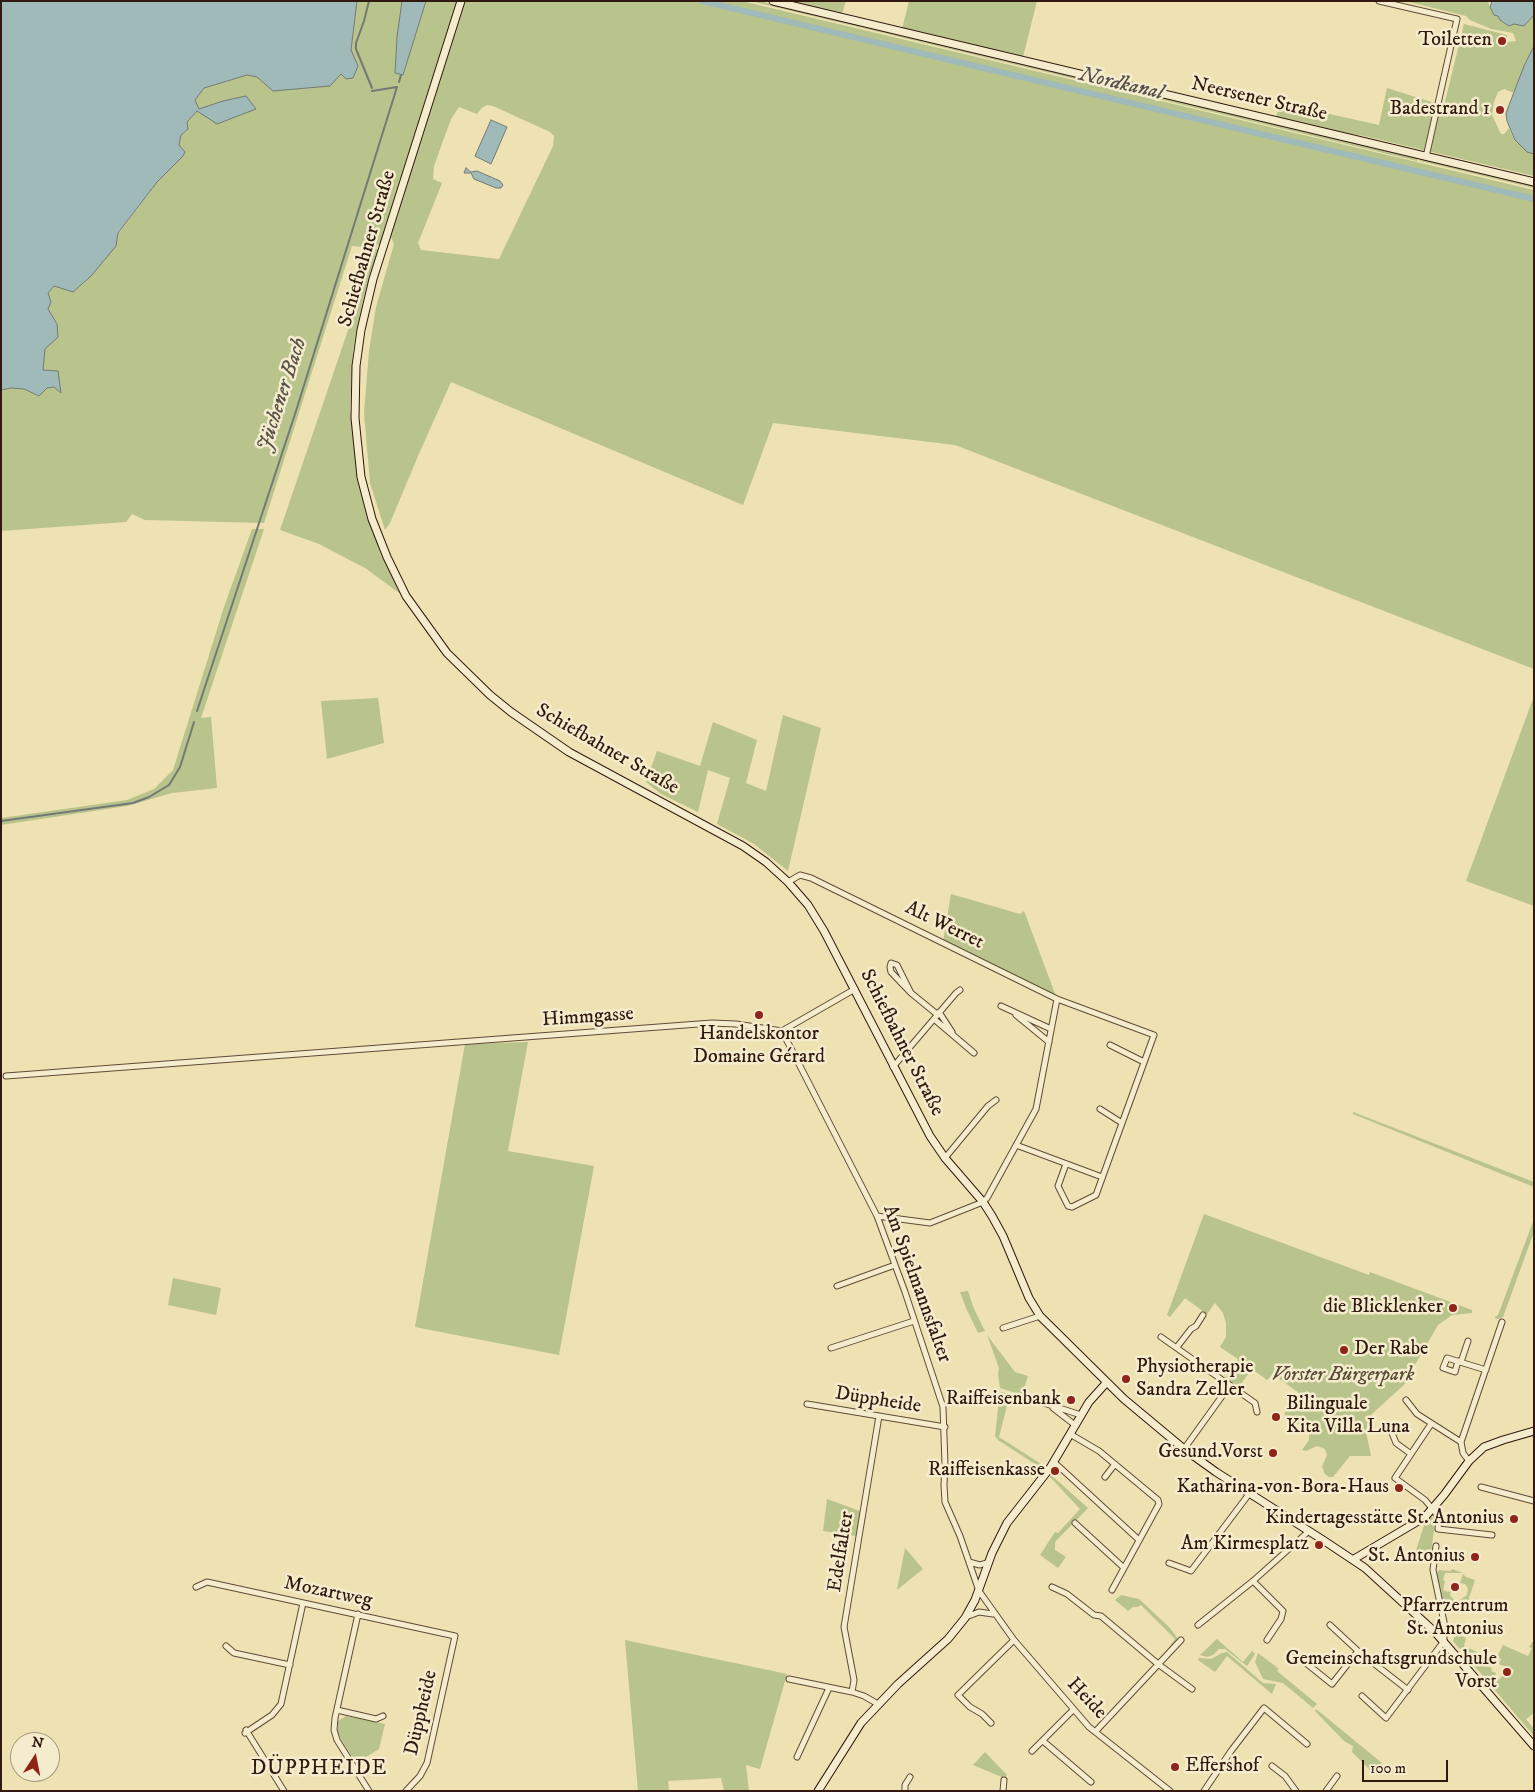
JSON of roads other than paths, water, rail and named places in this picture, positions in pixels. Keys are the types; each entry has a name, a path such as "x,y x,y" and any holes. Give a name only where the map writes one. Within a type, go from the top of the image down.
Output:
{"street":[{"name":"Schiefbahner Straße","path":"461,1 373,280 359,339 354,384 356,435 361,477 372,519 406,596 441,645 490,695 511,712 558,745 638,791 666,803 743,846 766,862 788,882 816,916 930,1136 945,1158 983,1202 997,1225 1029,1298 1040,1316 1107,1382 1146,1418 1184,1449 1249,1494 1354,1560 1444,1641 1534,1746"},
{"name":"Neersener Straße","path":"773,1 1534,182"},
{"path":"1379,1 1458,19 1426,157"},
{"name":"Alt Werret","path":"788,882 800,876 811,878 1057,998 1154,1035 1144,1062"},
{"path":"911,993 897,964 892,963 890,971 911,993 937,1015 954,1035 974,1053"},
{"path":"782,1031 855,989"},
{"path":"893,1067 960,990"},
{"path":"877,1216 930,1223 983,1202 1038,1105 1057,998"},
{"path":"1001,1006 1051,1029"},
{"path":"1010,1010 1048,1042"},
{"path":"937,1015 954,1035"},
{"name":"Himmgasse","path":"6,1076 712,1023 736,1024 782,1031"},
{"name":"Am Spielmannsfalter","path":"782,1031 877,1216 895,1265 941,1398 945,1427 944,1497 979,1591"},
{"path":"1066,1164 1058,1186 1069,1207 1096,1195 1144,1062 1110,1045"},
{"path":"945,1158 988,1106 996,1100"},
{"path":"1100,1109 1122,1122"},
{"path":"1016,1145 1102,1177"},
{"path":"837,1286 895,1265"},
{"path":"1177,1347 1191,1328 1196,1326 1203,1315"},
{"path":"1003,1328 1040,1316"},
{"path":"830,1348 914,1321"},
{"path":"1469,1461 1463,1453 1461,1442 1502,1322"},
{"path":"1161,1337 1255,1403 1257,1412"},
{"path":"1468,1341 1460,1362 1486,1370"},
{"path":"818,1791 852,1736 878,1704 948,1639 965,1618 979,1591 989,1561 1007,1523 1054,1462 1081,1415 1099,1389 1107,1382"},
{"path":"1184,1449 1230,1385"},
{"path":"1022,1396 1081,1415"},
{"path":"1406,1400 1413,1411 1461,1442"},
{"name":"Düppheide","path":"807,1404 945,1427"},
{"path":"1049,1405 1075,1425"},
{"name":"Edelfalter","path":"852,1692 854,1680 844,1627 879,1416"},
{"path":"1431,1424 1395,1478 1425,1500 1433,1509 1438,1518 1438,1529 1492,1535"},
{"path":"1354,1560 1420,1522 1433,1509 1469,1461 1484,1447 1534,1431"},
{"path":"1392,1433 1396,1443 1412,1454"},
{"path":"1070,1434 1100,1451 1158,1500 1159,1504 1112,1590"},
{"path":"1054,1462 1138,1540"},
{"path":"1105,1477 1115,1464"},
{"path":"1481,1487 1534,1501"},
{"path":"1169,1564 1191,1571 1249,1494"},
{"path":"1076,1523 1123,1568"},
{"path":"1198,1625 1253,1581 1309,1531"},
{"path":"1362,1696 1386,1718 1444,1641 1444,1622 1433,1570 1436,1546"},
{"path":"969,1562 980,1566 989,1561"},
{"path":"1253,1581 1283,1611 1281,1619 1267,1640"},
{"name":"Mozartweg","path":"196,1587 207,1582 455,1636"},
{"path":"1052,1587 1067,1594 1094,1615 1100,1616 1158,1664 1192,1689"},
{"name":"Heide","path":"979,1591 1014,1640 1073,1710 1095,1732 1170,1791"},
{"path":"284,1791 246,1732 272,1715 279,1707 283,1698 303,1603"},
{"path":"965,1618 979,1612 994,1614"},
{"path":"358,1614 334,1722 336,1737 369,1791"},
{"path":"1330,1624 1358,1651 1408,1690"},
{"name":"Düppheide","path":"406,1791 425,1768 455,1636"},
{"path":"991,1723 982,1714 970,1708 958,1695 1014,1640"},
{"path":"1095,1732 1180,1640"},
{"path":"226,1646 234,1653 290,1665"},
{"path":"1296,1655 1332,1684 1358,1651"},
{"path":"789,1679 852,1692 878,1704"},
{"path":"798,1757 829,1688"},
{"path":"1204,1791 1231,1751 1264,1708 1307,1744"},
{"path":"337,1710 376,1719 383,1716"},
{"path":"1032,1751 1073,1710"},
{"path":"1043,1742 1091,1782"},
{"path":"1272,1766 1285,1776 1296,1791"},
{"path":"1326,1791 1337,1776"},
{"path":"905,1791 905,1785 910,1777"},
{"path":"1004,1780 1004,1791"}],"water":[{"path":"1,1 357,1 351,50 358,66 353,78 346,79 341,74 330,86 273,91 257,77 247,75 204,88 195,100 199,109 246,96 256,109 217,124 197,111 187,122 188,129 181,135 179,145 185,152 183,156 157,182 118,233 116,246 91,276 73,292 54,286 48,293 51,302 48,309 57,324 58,337 45,349 43,370 58,371 61,393 54,387 47,388 39,396 24,389 11,388 1,390"},
{"path":"402,1 426,1 403,75 395,73"},
{"path":"1492,1 1534,1 1534,15 1524,26 1514,24 1509,26 1500,20 1498,16 1494,15 1490,7"},
{"path":"1534,46 1534,154 1527,152 1515,140 1507,121 1506,113 1524,66"},
{"path":"491,120 507,127 491,164 475,156"},
{"path":"466,168 471,172 477,171 500,181 503,185 501,188 496,188 474,179 471,173 464,173"}],"waterway":[{"path":"369,1 356,43 356,49 372,88"},
{"name":"Nordkanal","path":"702,1 1534,199"},
{"name":"Jüchener Bach","path":"399,82 401,75"},
{"name":"Jüchener Bach","path":"197,711 296,411 397,87 372,91"},
{"name":"Jüchener Bach","path":"1,821 133,803 149,797 169,785 180,767 194,722"}],"place":[{"name":"Toiletten","path":"1502,41"},
{"name":"Badestrand 1","path":"1500,110"},
{"name":"Handelskontor Domaine Gérard","path":"759,1015"},
{"name":"die Blicklenker","path":"1453,1308"},
{"name":"Der Rabe","path":"1344,1350"},
{"name":"Physiotherapie Sandra Zeller","path":"1126,1379"},
{"name":"Raiffeisenbank","path":"1071,1400"},
{"name":"Bilinguale Kita Villa Luna","path":"1276,1417"},
{"name":"Gesund.Vorst","path":"1273,1453"},
{"name":"Raiffeisenkasse","path":"1055,1471"},
{"name":"Katharina-von-Bora-Haus","path":"1399,1488"},
{"name":"Kindertagesstätte St. Antonius","path":"1514,1519"},
{"name":"Am Kirmesplatz","path":"1319,1545"},
{"name":"St. Antonius","path":"1475,1557"},
{"name":"Pfarrzentrum St. Antonius","path":"1455,1587"},
{"name":"Gemeinschaftsgrundschule Vorst","path":"1507,1672"},
{"name":"Effershof","path":"1175,1767"}],"district":[{"name":"DÜPPHEIDE","path":"319,1770"}],"park label":[{"name":"Vorster Bürgerpark","path":"1343,1376"}]}
